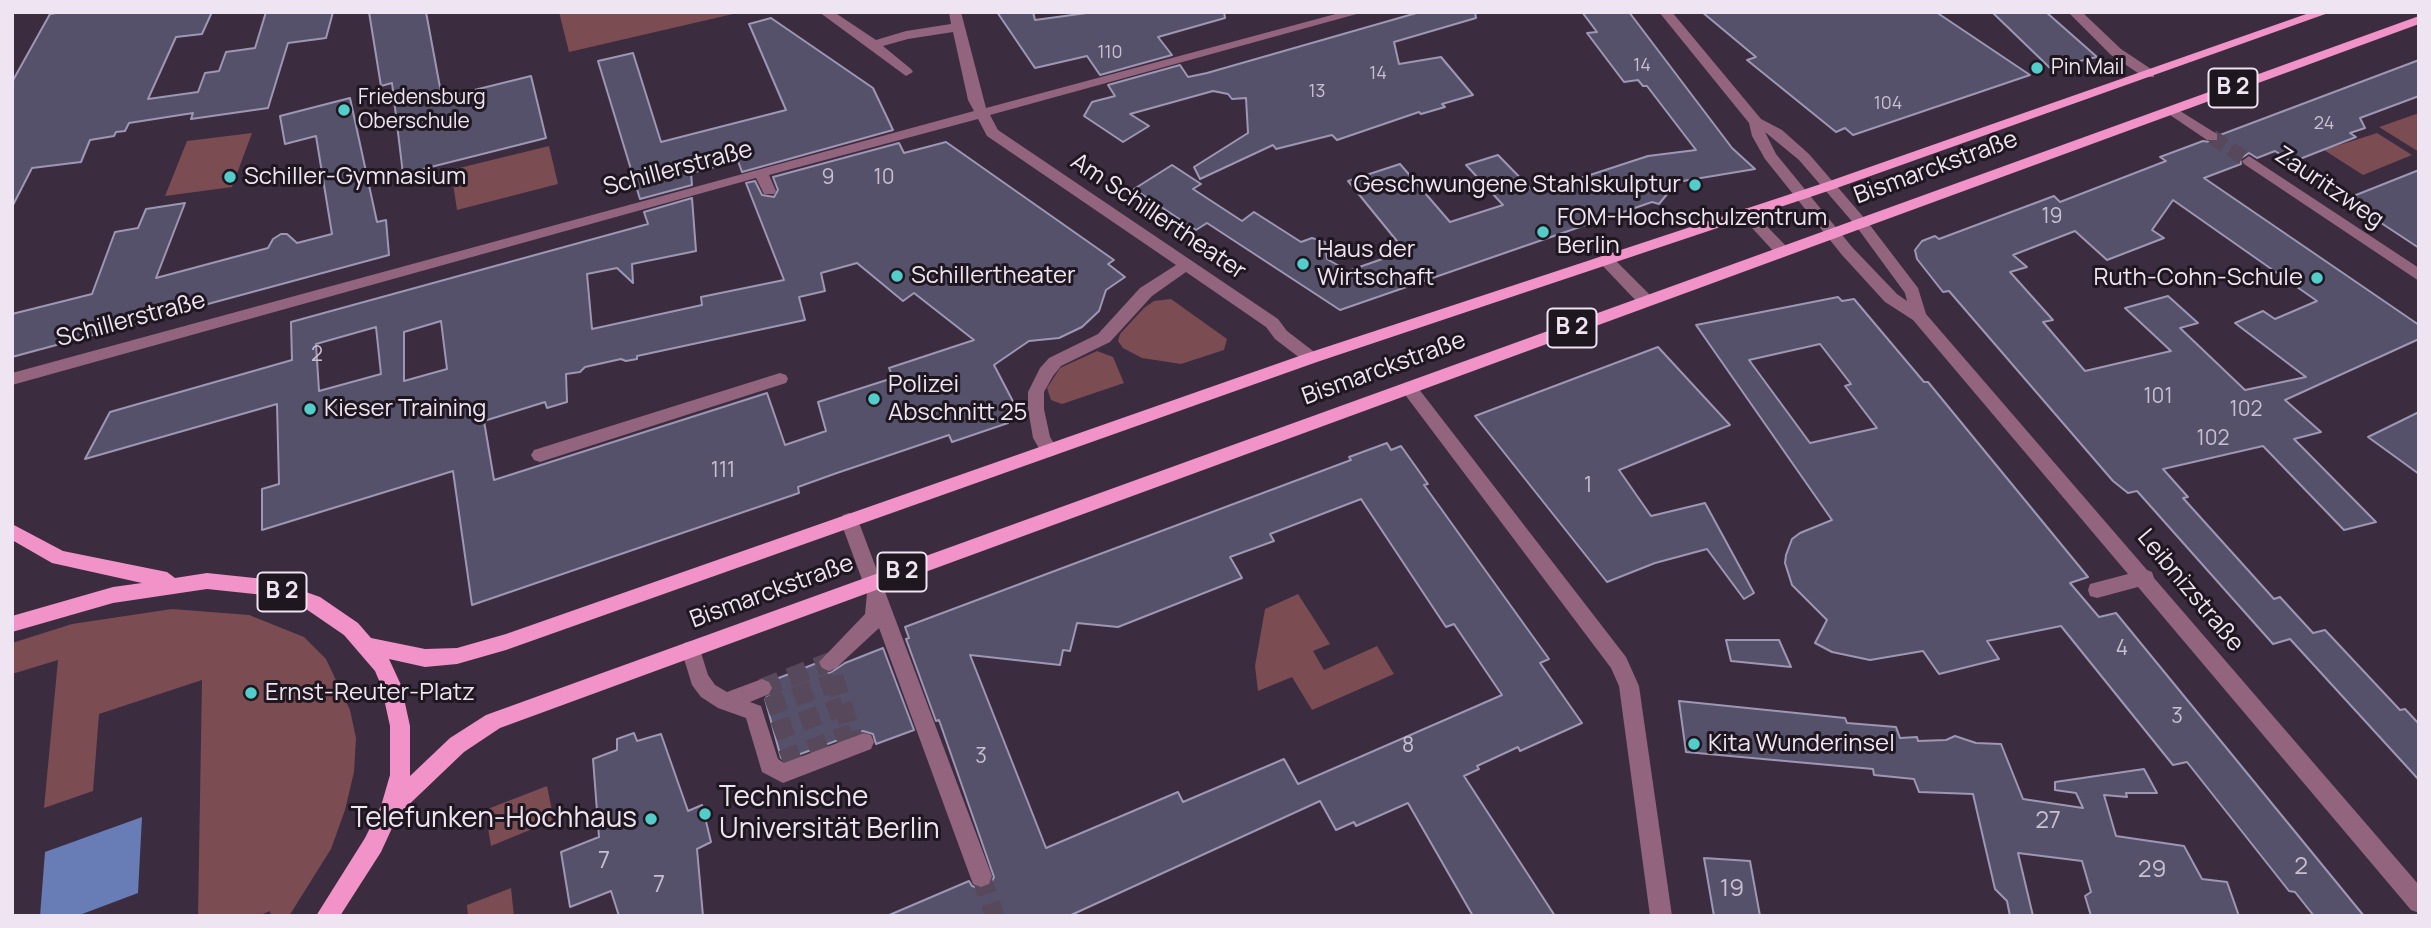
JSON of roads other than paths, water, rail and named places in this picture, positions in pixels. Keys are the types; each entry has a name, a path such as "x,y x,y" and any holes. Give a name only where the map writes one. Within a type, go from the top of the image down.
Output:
{"main road":[{"name":"Bismarckstraße","path":"367,646 405,656 457,656 531,633 1311,358 1829,186 2325,12"},
{"name":"Bismarckstraße","path":"391,808 457,745 481,727 2419,20"},
{"path":"12,531 60,558 181,583"},
{"name":"B 2","path":"12,624 113,594 181,583 232,583 292,595 332,615 367,646"},
{"path":"367,646 382,665 398,710 400,775 391,808"},
{"name":"B 2","path":"327,916 373,845 391,808"}],"street":[{"path":"825,12 874,45 906,72"},
{"path":"955,12 980,114"},
{"name":"Schillerstraße","path":"12,379 980,114 1292,23 1358,12"},
{"name":"Leibnizstraße","path":"1665,12 1756,121 1786,141 1861,223 1912,292 1919,316"},
{"path":"2074,12 2116,52 2149,74"},
{"path":"874,45 897,37 958,27"},
{"path":"2172,110 2212,137"},
{"name":"Am Schillertheater","path":"980,114 1001,140 1272,323 1281,335 1311,358"},
{"name":"Leibnizstraße","path":"1756,121 1759,136 1770,156 1833,233 1891,298 1919,316 2419,902"},
{"name":"Zauritzweg","path":"2249,161 2419,276"},
{"path":"761,172 769,191"},
{"path":"1746,213 1782,251"},
{"path":"1605,259 1646,301"},
{"path":"1048,450 1036,408 1036,392 1046,372 1055,362 1104,338 1146,292 1185,265"},
{"path":"540,455 780,379"},
{"path":"1409,388 1619,663 1629,686 1661,916"},
{"path":"849,520 981,876"},
{"path":"2096,590 2145,578"},
{"path":"829,662 872,623 875,614 873,583"},
{"path":"691,649 699,679 708,691 725,702 761,702 775,763 783,773 858,741"}],"water":[{"path":"142,817 138,893 77,916 40,916 45,852"}],"tunnel":[{"path":"2212,137 2249,161"},
{"path":"762,688 829,662 852,733"},
{"path":"767,707 835,682"},
{"path":"774,732 843,706"},
{"path":"782,760 852,733"},
{"path":"852,733 853,737"},
{"path":"981,876 995,916"}],"place":[{"name":"Pin Mail","path":"2037,68"},
{"name":"Friedensburg Oberschule","path":"344,110"},
{"name":"Schiller-Gymnasium","path":"230,177"},
{"name":"Geschwungene Stahlskulptur","path":"1695,185"},
{"name":"FOM-Hochschulzentrum Berlin","path":"1543,232"},
{"name":"Haus der Wirtschaft","path":"1303,264"},
{"name":"Schillertheater","path":"897,276"},
{"name":"Ruth-Cohn-Schule","path":"2317,278"},
{"name":"Polizei Abschnitt 25","path":"874,399"},
{"name":"Kieser Training","path":"310,409"},
{"name":"Ernst-Reuter-Platz","path":"251,693"},
{"name":"Kita Wunderinsel","path":"1694,744"},
{"name":"Technische Universität Berlin","path":"705,814"},
{"name":"Telefunken-Hochhaus","path":"651,819"}]}
